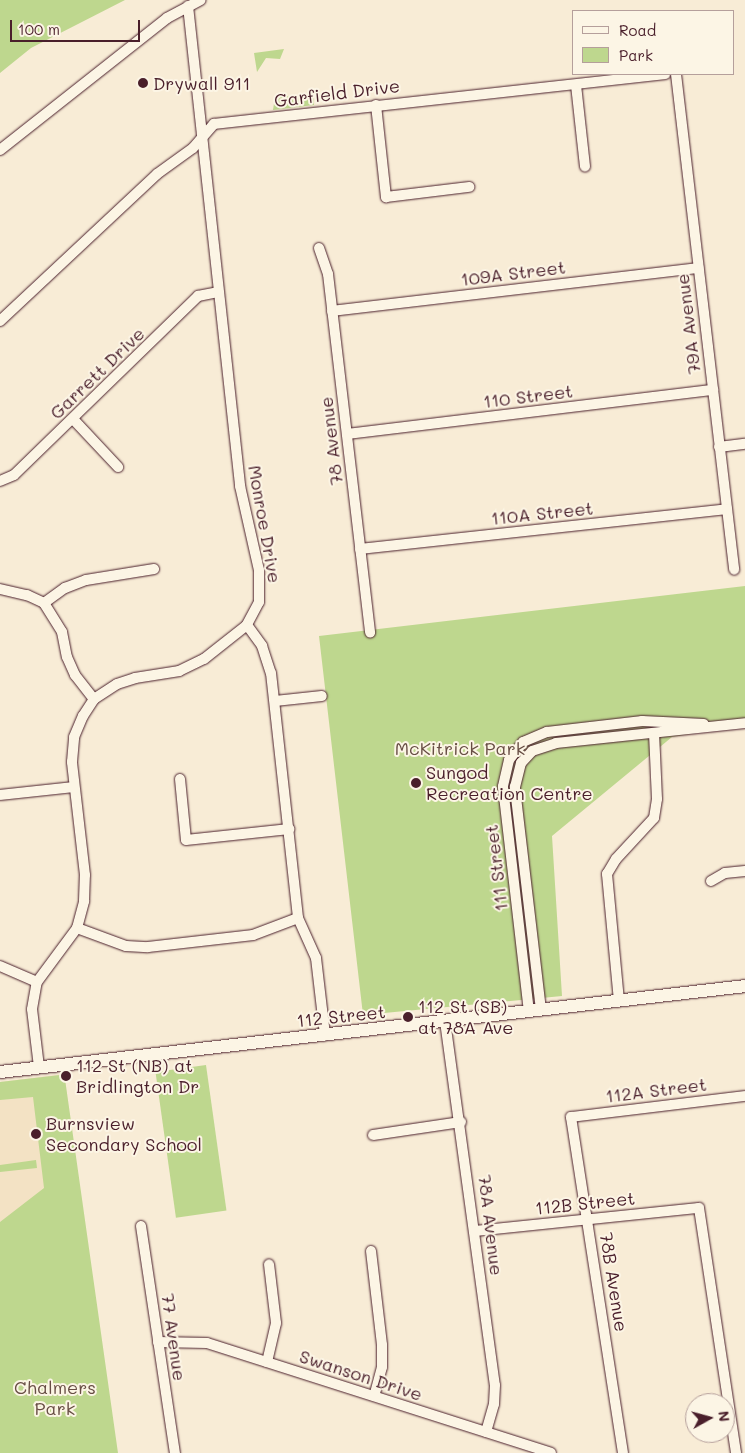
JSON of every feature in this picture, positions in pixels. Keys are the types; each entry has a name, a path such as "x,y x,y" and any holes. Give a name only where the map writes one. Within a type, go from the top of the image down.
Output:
{"street":[{"path":"0,150 167,18 201,0"},
{"name":"Monroe Drive","path":"188,6 240,486 255,543 260,580 259,602 247,625"},
{"name":"Garfield Drive","path":"0,321 157,174 201,139 214,124 656,75"},
{"name":"79A Avenue","path":"676,75 734,570"},
{"path":"576,84 585,167"},
{"path":"376,105 386,197 469,187"},
{"name":"78 Avenue","path":"319,248 328,274 370,632"},
{"name":"109A Street","path":"332,311 698,268"},
{"name":"Garrett Drive","path":"0,481 14,475 198,296 218,292"},
{"name":"110 Street","path":"347,434 713,390"},
{"path":"73,419 118,467"},
{"path":"719,446 745,444"},
{"name":"110A Street","path":"360,549 727,509"},
{"path":"44,603 65,588 86,580 154,568"},
{"path":"0,590 27,594 44,603 62,632 75,675 94,699"},
{"path":"39,1067 32,1009 37,982 77,928 84,901 85,875 72,762 74,737 94,699 135,678 161,675 187,667 204,659 247,625 267,656 275,701 298,918 316,958 325,1035"},
{"path":"275,701 322,696"},
{"name":"111 Street","path":"535,1011 503,786 509,760 523,742 547,732 642,721 715,726"},
{"name":"111 Street","path":"535,1011 515,787 518,768 528,754 547,745 745,723"},
{"path":"619,1001 607,874 622,851 654,818 658,798 654,733"},
{"path":"180,779 186,840 289,829"},
{"path":"0,795 74,787"},
{"path":"711,881 725,873 745,871"},
{"path":"77,928 126,946 148,946 253,935 298,918"},
{"path":"0,966 37,982"},
{"name":"112 Street","path":"0,1072 745,986"},
{"name":"78A Avenue","path":"445,1021 461,1122 495,1385 494,1404 486,1432"},
{"name":"112A Street","path":"571,1117 745,1096"},
{"name":"78B Avenue","path":"571,1117 623,1453"},
{"path":"373,1135 461,1122"},
{"name":"112B Street","path":"475,1231 699,1208 736,1453"},
{"name":"77 Avenue","path":"141,1226 175,1453"},
{"path":"371,1251 382,1345 382,1367 374,1396"},
{"path":"267,1362 276,1323 269,1264"},
{"name":"Swanson Drive","path":"158,1342 206,1342 551,1453"}],"shaded area":[{"name":"Burnsview Secondary School","path":"64,1074 79,1186 0,1228 0,1082"}],"green space":[{"path":"0,0 125,0 31,48 0,73"},
{"path":"284,49 280,59 266,58 257,72 254,53"},
{"path":"313,94 314,105 273,110 275,97"},
{"name":"McKitrick Park","path":"745,586 745,725 672,737 552,836 562,996 363,1015 319,636"},
{"path":"206,1065 226,1211 176,1218 155,1072"},
{"name":"Chalmers Park","path":"60,1075 65,1079 118,1453 0,1453 0,1222 44,1188 33,1097 0,1100 0,1082"},
{"path":"36,1160 37,1168 0,1172 0,1165"}],"place":[{"name":"Drywall 911","path":"143,83"},
{"name":"Sungod Recreation Centre","path":"416,783"},
{"name":"112 St (SB) at 78A Ave","path":"408,1017"},
{"name":"112 St (NB) at Bridlington Dr","path":"66,1076"},
{"name":"Burnsview Secondary School","path":"36,1134"}]}
